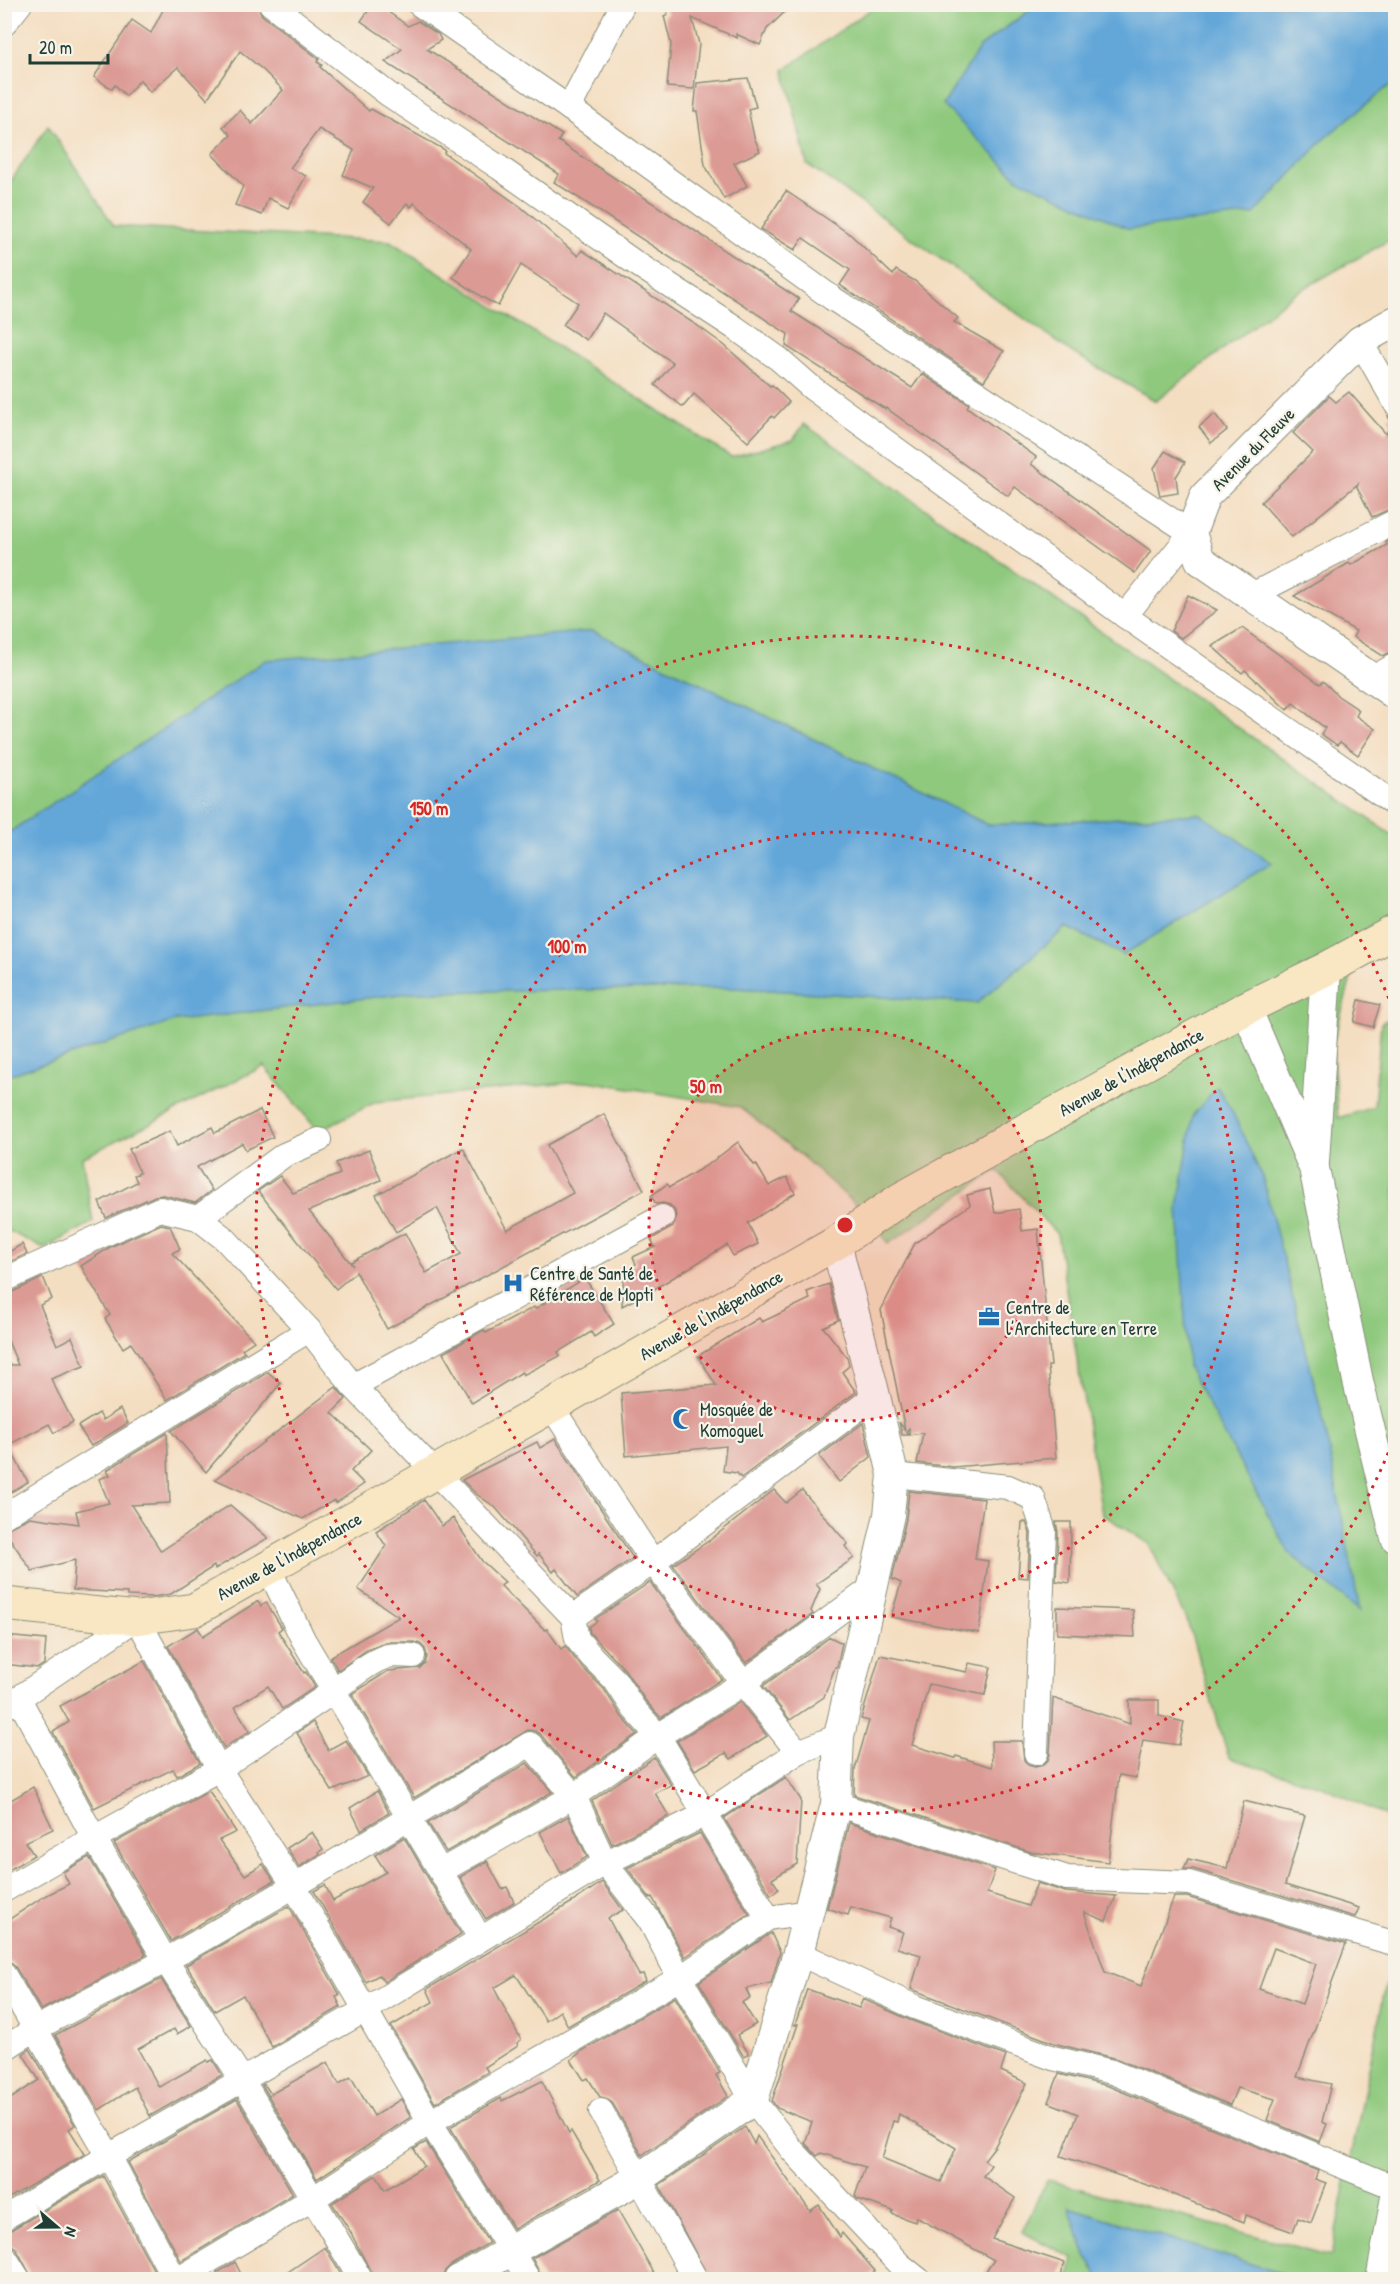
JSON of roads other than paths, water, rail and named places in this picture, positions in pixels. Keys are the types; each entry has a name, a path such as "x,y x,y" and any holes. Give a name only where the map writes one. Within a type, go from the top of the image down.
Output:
{"main road":[{"name":"Avenue de l'Indépendance","path":"4,1604 137,1618 194,1610 836,1244 901,1199 1246,1008 1326,969 1395,931"}],"street":[{"path":"4,24 20,4"},
{"path":"271,4 388,94 779,359 812,388 1125,616 1395,805"},
{"path":"419,4 569,108 832,298 1191,533 1200,560 1252,595 1383,672 1395,695"},
{"path":"569,108 623,4"},
{"name":"Avenue du Fleuve","path":"1191,533 1205,496 1360,341 1395,321"},
{"path":"1360,341 1395,404"},
{"path":"1252,595 1395,521"},
{"path":"1125,616 1191,533"},
{"path":"1314,1168 1326,969"},
{"path":"1246,1008 1314,1168 1358,1381 1395,1538"},
{"path":"198,1218 284,1155 319,1140"},
{"path":"4,1280 160,1209 198,1218 225,1239 309,1330 353,1386 573,1617 577,1639 592,1658 615,1680 634,1709 658,1736 768,1918"},
{"path":"353,1386 662,1218"},
{"path":"459,2280 638,2179 753,2100 798,1953 836,1804 839,1737 889,1515 893,1474 836,1244"},
{"path":"4,1516 309,1330"},
{"path":"573,1617 653,1562 875,1396"},
{"path":"551,1406 653,1562 743,1683 798,1752"},
{"path":"893,1474 1008,1487 1033,1498 1044,1531 1036,1753"},
{"path":"268,1568 303,1639 480,1938"},
{"path":"441,1871 574,1796 658,1736 743,1683 873,1587"},
{"path":"361,2280 243,2081 165,1961 94,1838 12,1704 137,1618 219,1769 294,1886 430,2122 529,2280"},
{"path":"4,1890 219,1769 334,1691 349,1678 387,1656 413,1656"},
{"path":"4,2218 365,2010 605,1863 704,1815 798,1752 839,1737"},
{"path":"4,2049 35,2029 165,1961 410,1818 530,1744 574,1796 605,1863 650,1921 680,1978 753,2100 793,2151 899,2264 919,2280"},
{"path":"836,1804 1067,1878 1189,1883 1395,1944"},
{"path":"4,1975 109,2156 176,2280 314,2198 430,2122 680,1978 768,1918 809,1912"},
{"path":"798,1953 915,2007 1053,2058 1112,2072 1395,2188"},
{"path":"601,2111 696,2280"},
{"path":"1381,2280 1395,2197"},
{"path":"4,2256 19,2280"}],"water":[{"path":"1037,5 1395,5 1395,81 1327,136 1254,214 1129,229 1017,178 943,105 980,47"},
{"path":"593,631 988,825 1200,814 1272,863 1123,955 1067,927 977,1003 735,988 417,992 175,1021 5,1076 5,835 266,660"},
{"path":"1217,1087 1232,1111 1263,1179 1323,1418 1360,1611 1289,1553 1188,1367 1178,1208 1193,1115"},
{"path":"1069,2207 1299,2279 1099,2279 1084,2251"}],"place":[{"name":"Centre de Santé de Référence de Mopti","path":"513,1283"},
{"name":"Centre de l’Architecture en Terre","path":"989,1317"},
{"name":"Mosquée de Komoguel","path":"683,1419"}]}
